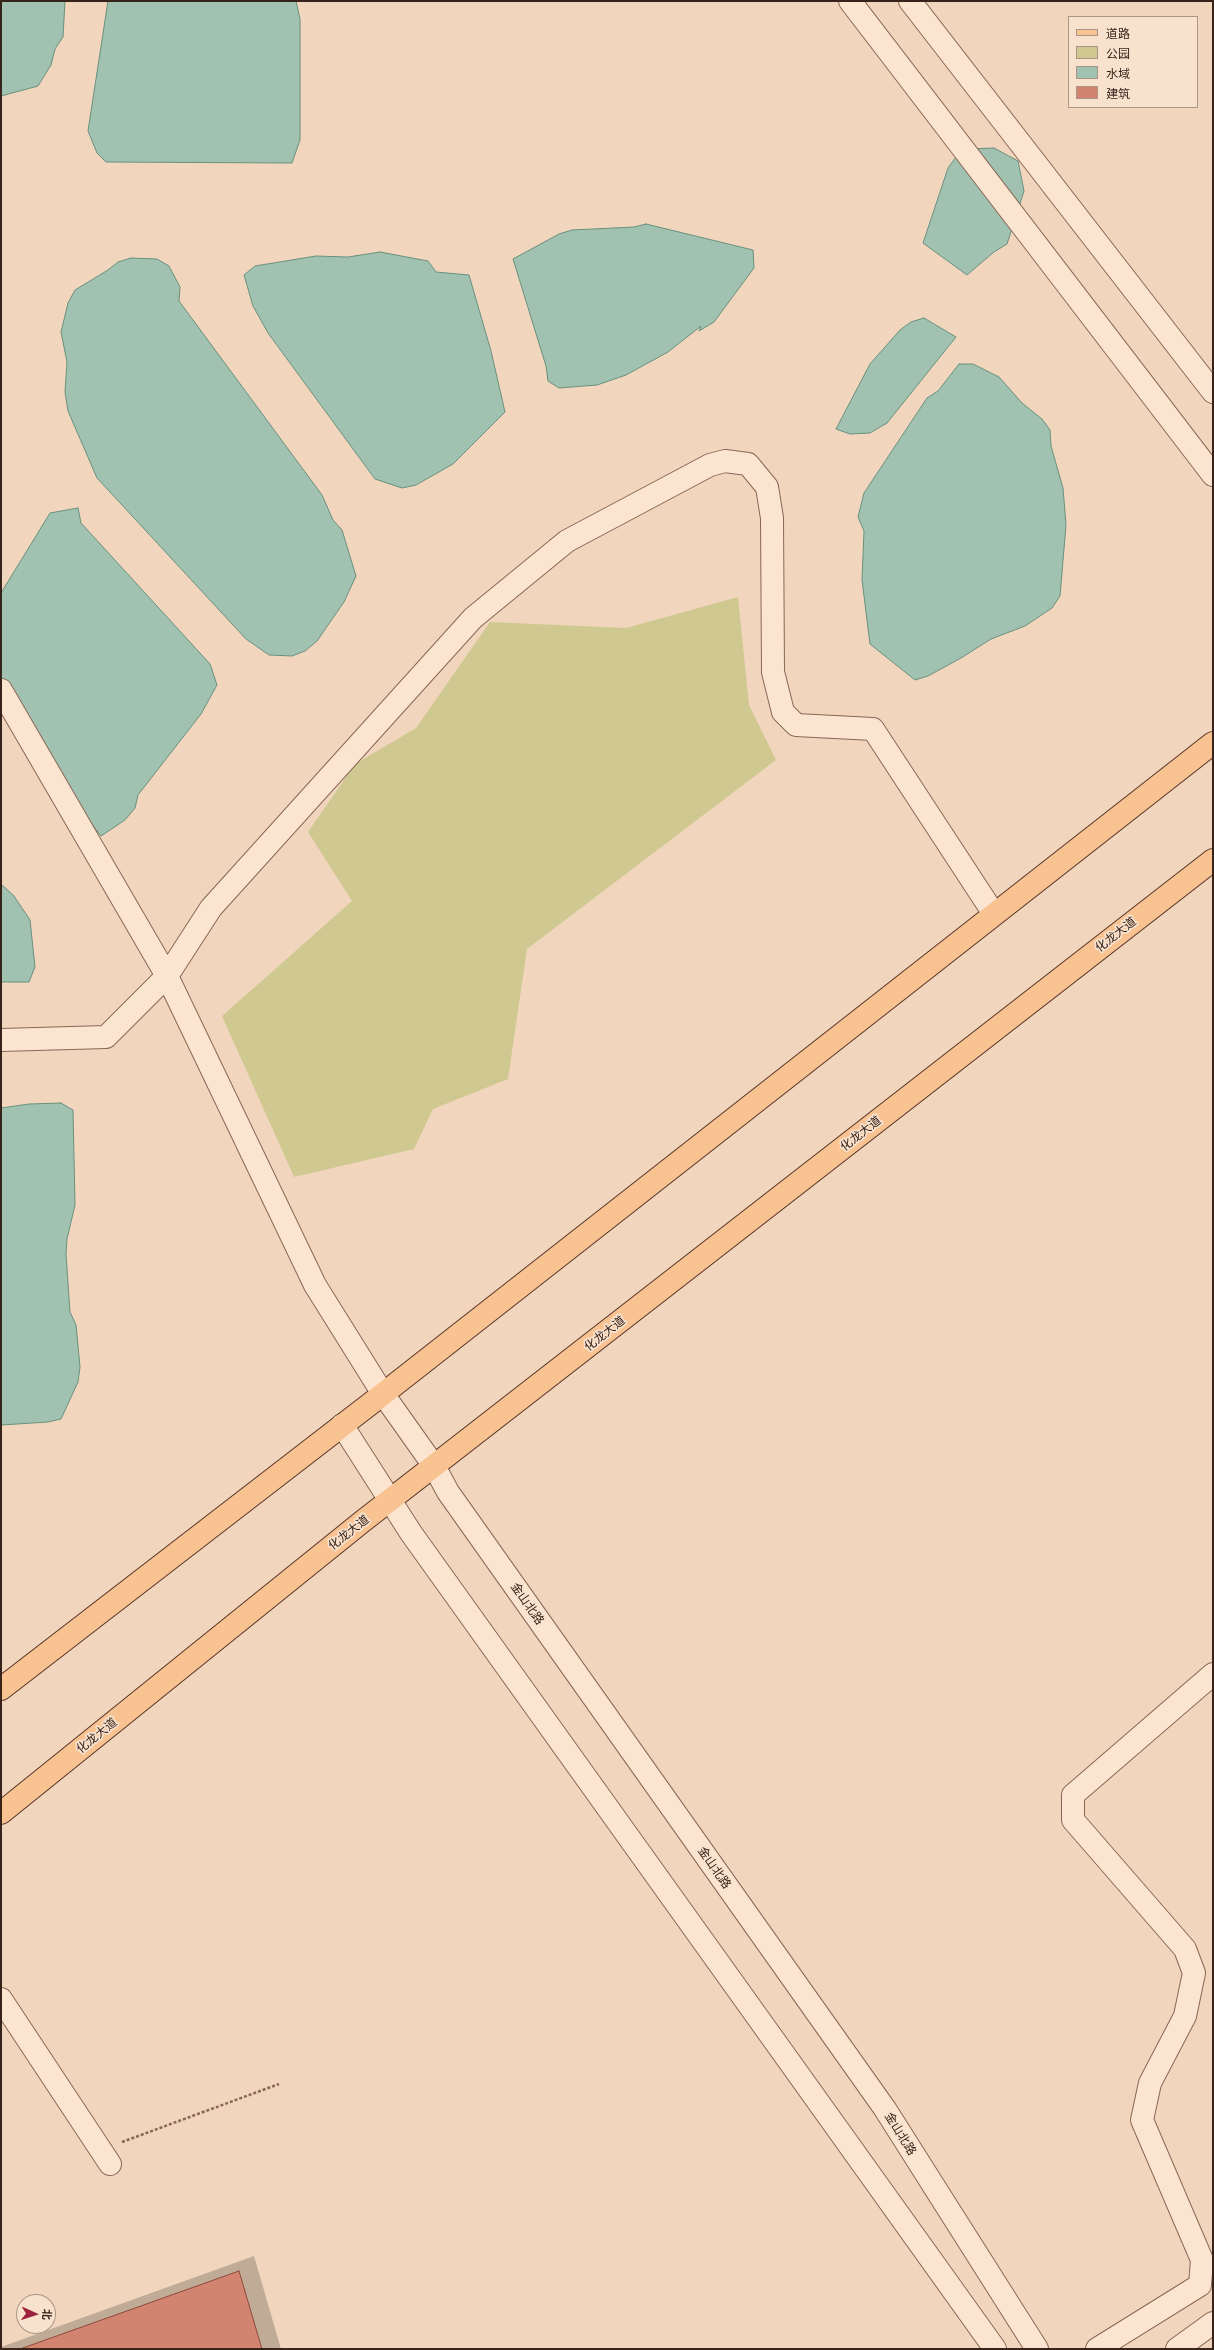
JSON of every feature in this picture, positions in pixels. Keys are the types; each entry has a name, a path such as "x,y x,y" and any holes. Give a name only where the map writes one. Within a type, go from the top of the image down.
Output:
{"main road":[{"path":"1,1689 383,1394 1213,743"},
{"name":"化龙大道","path":"1,1813 434,1466 1213,860"}],"street":[{"path":"850,1 1213,475"},
{"path":"910,1 1213,392"},
{"path":"1,1040 106,1037 167,976 211,908 473,618 567,541 710,465 725,461 748,464 767,486 772,518 774,672 783,712 796,725 873,729 994,914"},
{"name":"金山北路","path":"1,690 167,976 316,1285 383,1394 434,1466 448,1492 885,2109 1037,2349"},
{"path":"342,1425 389,1502 995,2349"},
{"path":"1097,2349 1200,2285 1202,2260 1142,2120 1150,2083 1185,2016 1194,1973 1185,1949 1073,1820 1073,1795 1213,1674"},
{"path":"1,1999 106,2157"},
{"path":"1177,2349 1213,2323"}],"path":[{"path":"106,2157 279,2084"}],"green space":[{"path":"738,597 749,705 776,760 527,949 508,1079 433,1109 414,1149 294,1177 222,1016 352,901 308,832 355,764 416,728 490,622 626,628"}],"water":[{"path":"1,1 65,1 63,37 55,49 51,65 38,86 1,96"},
{"path":"108,1 296,1 300,19 300,140 292,163 106,162 97,153 88,131"},
{"path":"994,148 1018,161 1024,191 1007,244 994,252 967,275 923,243 948,168 956,157 966,149"},
{"path":"646,224 753,250 754,268 714,322 699,331 701,326 668,352 626,375 597,385 559,388 548,381 546,366 513,259 559,234 572,230 634,227"},
{"path":"380,252 428,261 436,272 469,275 491,351 505,412 453,464 416,485 402,488 375,479 268,333 253,306 244,275 255,266 316,256 348,257"},
{"path":"131,258 157,259 169,266 180,287 179,301 322,495 333,520 342,530 356,576 344,602 317,641 305,651 292,656 269,655 246,639 97,478 68,411 65,392 67,362 61,332 68,303 75,290 108,270 118,262"},
{"path":"924,318 956,337 887,423 870,433 850,434 836,429 870,364 900,330 911,322"},
{"path":"959,364 973,364 999,377 1022,403 1042,419 1050,430 1051,446 1063,488 1066,525 1060,596 1052,608 1025,626 991,639 928,676 915,680 870,644 862,580 864,531 858,517 864,493 927,398 938,391"},
{"path":"78,508 81,523 210,664 217,685 201,714 138,795 135,808 125,820 101,836 13,723 1,684 1,593 50,513"},
{"path":"1,884 14,896 30,920 35,967 29,982 1,982"},
{"path":"61,1103 73,1110 75,1205 67,1239 66,1254 70,1312 76,1325 80,1367 78,1382 61,1419 48,1422 1,1425 1,1108 29,1104"}],"building":[{"path":"239,2271 262,2349 20,2349"}]}
